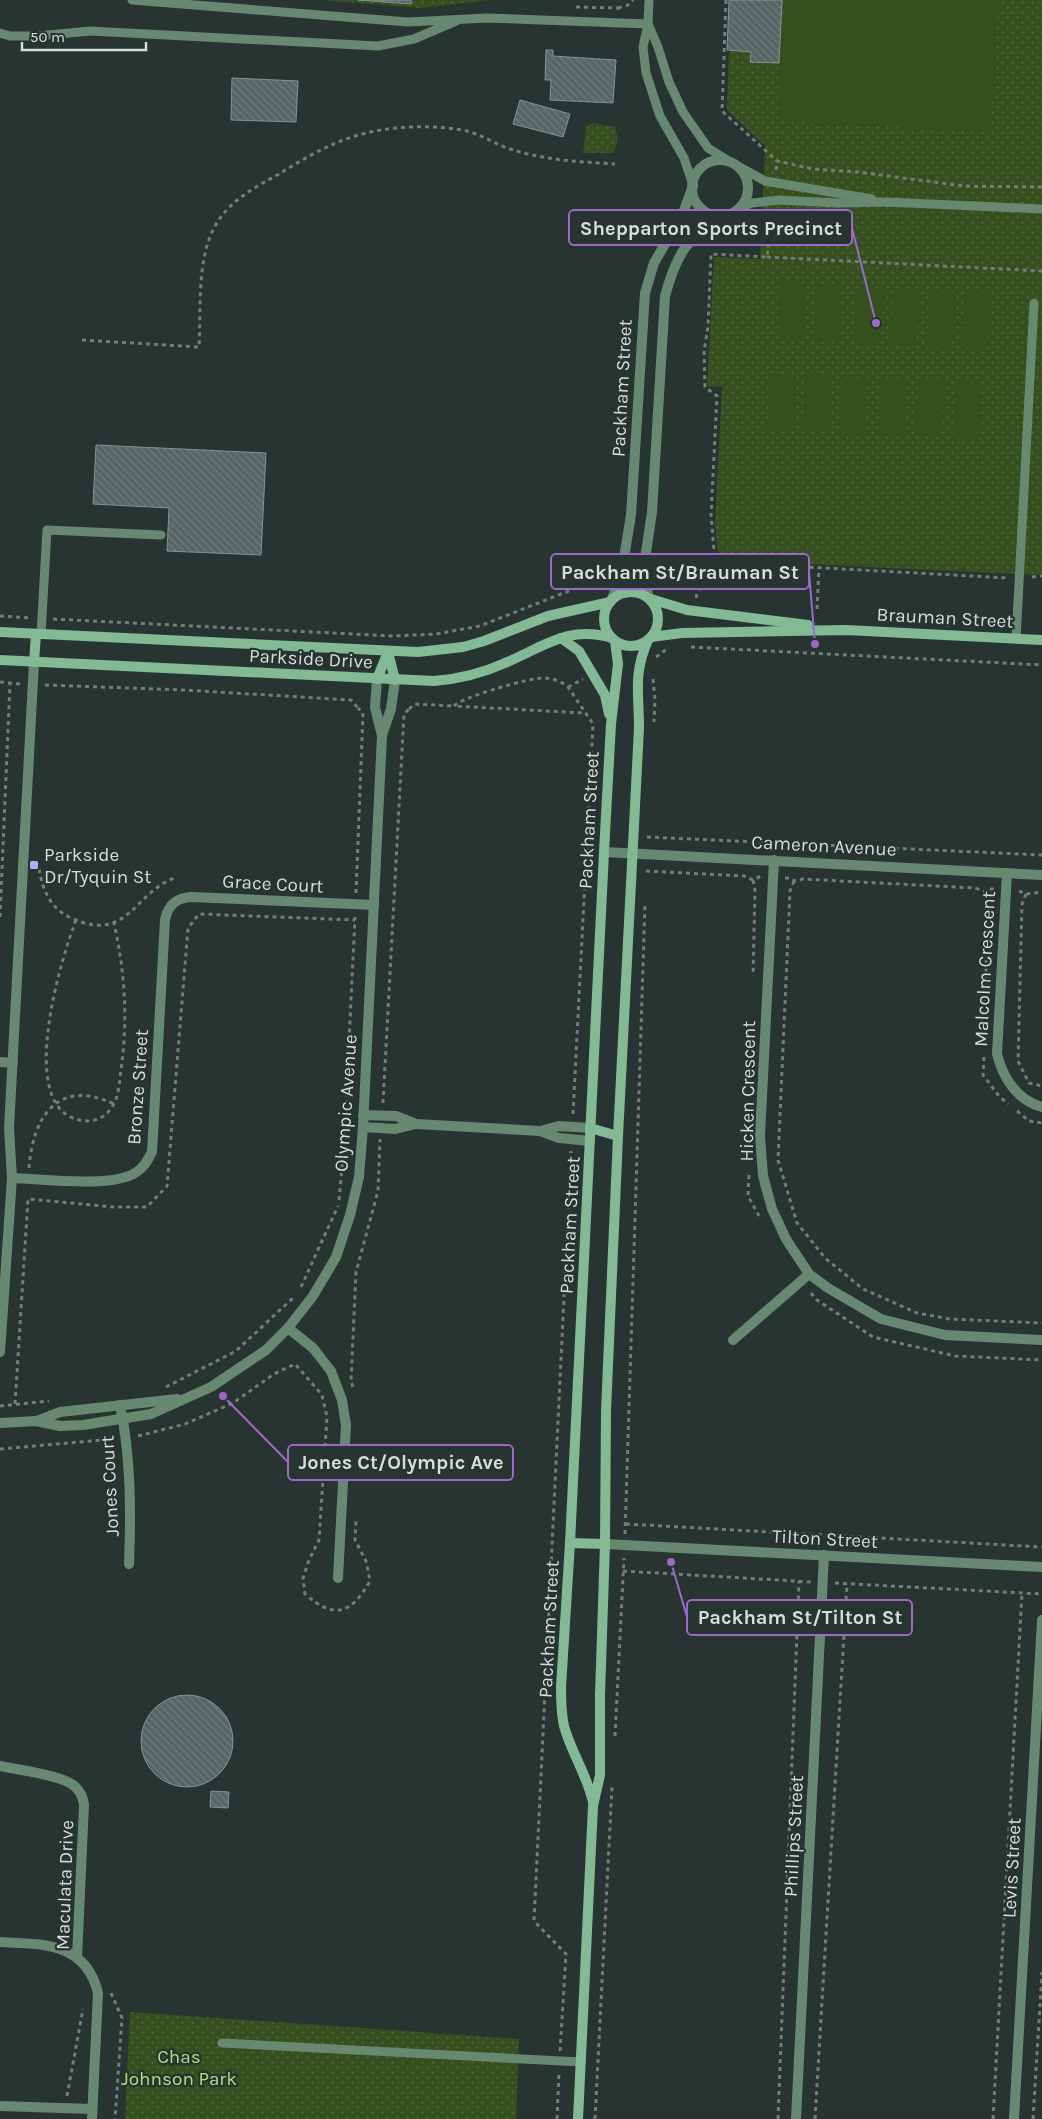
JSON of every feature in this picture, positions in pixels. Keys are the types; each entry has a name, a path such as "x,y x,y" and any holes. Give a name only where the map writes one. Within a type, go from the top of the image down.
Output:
{"street":[{"name":"Packham Street","path":"610,601 621,576 632,515 645,293 657,256 683,213 699,171 707,164 716,161 734,164"},
{"path":"693,185 695,199 704,210 716,215 733,212 743,204 748,190 746,176 734,164"},
{"name":"Packham Street","path":"649,598 644,572 652,512 665,296 675,266 693,236 705,227 733,212"},
{"path":"630,592 638,592 649,598 657,610 659,618 658,626 650,639 632,646 613,639 605,627 604,619 605,611 610,601 616,596 630,592"},
{"name":"Brauman Street","path":"649,598 687,610 748,616 846,630"},
{"name":"Parkside Drive","path":"0,632 388,652 423,652 463,647 548,616 610,601"},
{"path":"747,631 748,616"},
{"name":"Brauman Street","path":"650,639 682,632 846,630 1042,640"},
{"name":"Parkside Drive","path":"0,660 434,681 463,677 505,664 540,646 561,638 584,633 613,639"},
{"path":"0,1352 12,1178 9,1128 34,662 38,634"},
{"path":"561,638 576,648 600,685 607,702 611,724"},
{"name":"Packham Street","path":"593,1806 588,1783 571,1745 561,1709 604,852 611,724 617,670 613,639"},
{"name":"Packham Street","path":"578,2119 593,1806 600,1775 606,1411 639,728 638,671 650,639"},
{"path":"377,679 388,652"},
{"path":"388,652 395,680"},
{"name":"Olympic Avenue","path":"377,679 375,702 382,736"},
{"name":"Olympic Avenue","path":"36,1421 60,1426 151,1414 211,1387 266,1350 288,1328 313,1296 336,1258 350,1216 359,1177 382,736 392,703 395,680"},
{"name":"Cameron Avenue","path":"604,852 1042,875"},
{"name":"Hicken Crescent","path":"774,860 760,1136 763,1176 772,1208 786,1239 809,1274 828,1288 881,1319 945,1335 1042,1340"},
{"name":"Malcolm Crescent","path":"1007,873 997,1054 1000,1068 1014,1089 1022,1097 1042,1107"},
{"name":"Grace Court","path":"172,903 179,899 191,897 374,906"},
{"name":"Bronze Street","path":"12,1178 113,1180 134,1174 144,1166 152,1152 164,920 172,903"},
{"path":"0,1062 13,1063"},
{"path":"363,1114 396,1116 416,1124"},
{"path":"363,1127 394,1129 416,1124 540,1131 559,1138 590,1141 618,1136"},
{"path":"540,1131 559,1126 590,1128 618,1136"},
{"path":"733,1340 809,1274"},
{"path":"288,1328 313,1348 331,1372 342,1400 346,1425 338,1578"},
{"name":"Olympic Avenue","path":"0,1424 36,1421 60,1412 184,1398"},
{"name":"Jones Court","path":"120,1405 128,1457 129,1564"},
{"path":"570,1543 605,1544"},
{"name":"Tilton Street","path":"605,1544 1042,1567"},
{"name":"Phillips Street","path":"796,2119 824,1555"},
{"name":"Levis Street","path":"1014,2119 1042,1620"},
{"name":"Maculata Drive","path":"0,1766 64,1780 75,1786 82,1796 84,1805 76,1957 94,1980 98,1993 92,2114"},
{"path":"0,1942 51,1945 61,1948 76,1957"},
{"path":"0,2106 92,2114"}],"lane":[{"path":"132,0 374,20 426,22 469,18 543,19 648,24"},
{"path":"649,0 648,24 643,47 648,80 660,116 684,158 693,185"},
{"path":"0,33 10,36 38,36 90,30 378,46 414,39 469,18"},
{"path":"648,24 658,47 669,82 683,112 708,148 758,178 775,183 887,202"},
{"path":"733,212 752,203 775,200 837,203 887,202 1042,209"},
{"path":"1016,639 1034,303"},
{"path":"38,634 42,619 47,530 161,535"},
{"path":"222,2043 581,2062"}],"path":[{"path":"618,8 628,5 633,0"},
{"path":"726,0 722,110 777,161 813,169 858,172 958,185 1042,187"},
{"path":"82,340 199,348 204,257 213,231 223,213 246,192 340,141 382,130 427,126 477,133 507,148 561,161 615,164"},
{"path":"775,183 777,161"},
{"path":"767,257 775,200"},
{"path":"715,562 711,520 717,396 705,387 704,355 708,327 711,254 1042,271"},
{"path":"645,555 715,562 819,568 1019,578 1042,576"},
{"path":"0,616 393,636 436,634 480,626 599,579 611,560"},
{"path":"817,610 819,568"},
{"path":"652,660 674,646"},
{"path":"684,647 1042,666"},
{"path":"652,672 655,699 653,729"},
{"path":"392,703 402,704 408,709 415,704 584,713 568,687 550,678 522,681 454,706"},
{"path":"0,682 351,700 363,713 344,1146 338,1204 299,1292 236,1351 165,1388"},
{"path":"0,918 10,683"},
{"path":"358,708 375,702"},
{"path":"646,881 648,828"},
{"path":"647,837 1042,855"},
{"path":"39,869 43,890 52,904 63,914 89,924 102,925 114,923 125,917 158,887 177,877"},
{"path":"646,871 744,876 753,880"},
{"path":"753,880 758,876 790,878 794,881 803,879 975,888 985,892 990,889 1022,891 1026,894 1042,892"},
{"path":"753,880 755,890 753,979"},
{"path":"794,881 790,890 778,1160 797,1223 825,1258 863,1290 917,1313 950,1319 1042,1323"},
{"path":"1026,894 1022,904 1018,1061 1029,1083 1042,1086"},
{"path":"614,1739 626,1524 645,901"},
{"path":"76,920 59,970 48,1030 48,1082 55,1102 69,1117 86,1121 97,1120 102,1117 114,1104 119,1090 126,1018 125,984 114,923"},
{"path":"28,1174 34,1138 41,1122 55,1102 74,1096 86,1095 99,1097 114,1104"},
{"path":"749,1167 748,1196 763,1222"},
{"path":"800,1281 817,1300 873,1337 955,1356 1042,1360"},
{"path":"0,1406 53,1401"},
{"path":"626,1524 1042,1548"},
{"path":"778,2119 799,1581"},
{"path":"815,2119 847,1584"},
{"path":"992,2119 1022,1593"},
{"path":"595,2119 612,1778"},
{"path":"1033,2119 1042,1972"}],"green space":[{"path":"321,0 489,0 421,8"},
{"path":"731,0 1042,0 1042,575 719,560 715,523 722,387 707,386 714,257 760,259 765,146 727,110"},
{"path":"784,0 998,0 991,132 778,121"},
{"path":"592,123 615,127 617,141 612,153 583,153 586,127"},
{"path":"781,281 807,283 803,339 778,337"},
{"path":"816,285 842,287 838,342 813,340"},
{"path":"858,287 884,289 880,345 854,343"},
{"path":"894,288 920,290 916,346 890,344"},
{"path":"930,291 955,293 952,349 926,347"},
{"path":"965,291 990,293 987,349 961,347"},
{"path":"806,372 832,374 828,430 802,428"},
{"path":"771,373 796,375 793,430 767,429"},
{"path":"842,377 868,378 864,434 839,433"},
{"path":"882,378 907,380 904,436 878,434"},
{"path":"919,379 945,381 941,437 915,435"},
{"path":"956,381 982,383 978,439 952,437"},
{"name":"Chas Johnson Park","path":"130,2012 519,2039 516,2119 125,2119"}],"building":[{"path":"358,0 411,0 411,4"},
{"path":"729,0 782,0 779,63 750,62 751,52 727,50"},
{"path":"546,50 553,50 553,56 616,60 613,103 550,100 551,80 545,80"},
{"path":"232,78 298,81 296,122 231,120"},
{"path":"520,100 570,114 563,137 513,124"},
{"path":"96,445 266,453 261,555 167,551 169,508 93,504"},
{"path":"187,1695 205,1698 220,1708 230,1723 233,1741 230,1759 220,1774 205,1784 187,1787 169,1784 154,1774 144,1759 141,1741 144,1723 154,1708 169,1698"},
{"path":"211,1791 229,1792 228,1808 210,1807"}],"place":[{"name":"Shepparton Sports Precinct","path":"876,323"},
{"name":"Packham St/Brauman St","path":"815,644"},
{"name":"Parkside Dr/Tyquin St","path":"34,865"},
{"name":"Jones Ct/Olympic Ave","path":"223,1396"},
{"name":"Packham St/Tilton St","path":"671,1562"}]}
